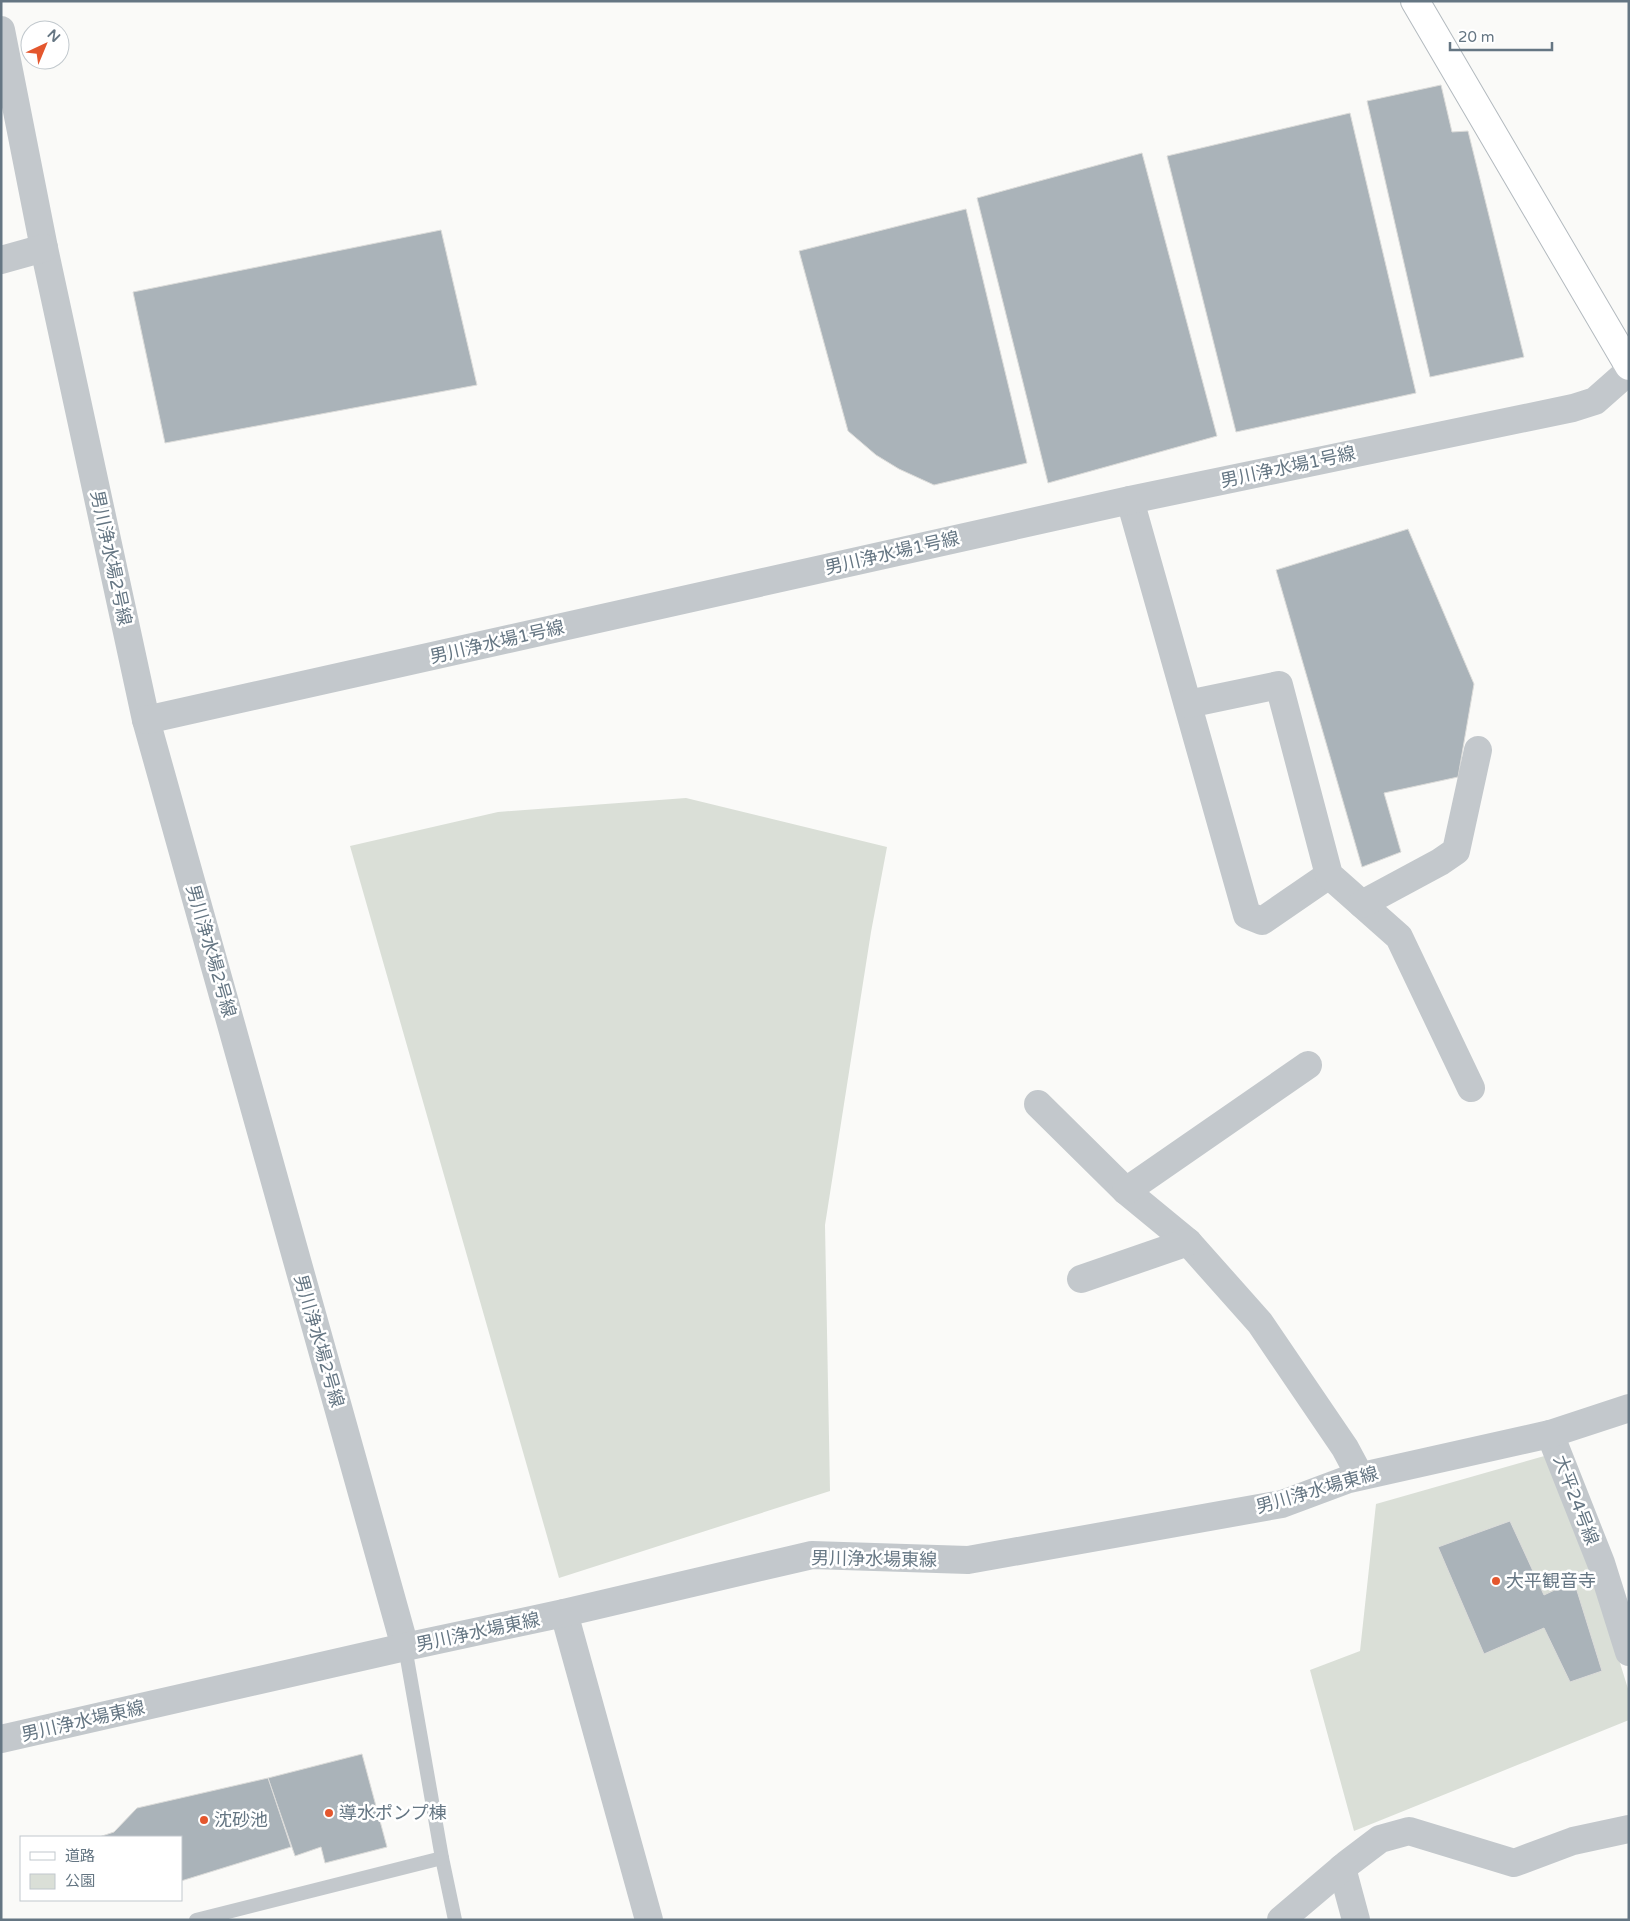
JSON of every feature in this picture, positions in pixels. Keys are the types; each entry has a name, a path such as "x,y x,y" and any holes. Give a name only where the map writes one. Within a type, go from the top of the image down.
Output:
{"street":[{"path":"1415,1 1629,366"},
{"name":"男川浄水場2号線","path":"1,30 44,248 146,720 405,1647"},
{"path":"1,260 44,248"},
{"name":"男川浄水場1号線","path":"146,720 1130,500 1573,408 1595,401 1629,371"},
{"path":"1130,500 1247,915 1262,922 1329,875"},
{"path":"1188,704 1279,685 1329,875 1399,937 1471,1088"},
{"path":"1362,904 1440,862 1456,851 1478,750"},
{"path":"1126,1191 1308,1065"},
{"path":"1038,1104 1126,1191 1188,1242 1260,1323 1345,1448 1360,1476"},
{"path":"1081,1279 1188,1242"},
{"name":"男川浄水場東線","path":"1,1739 405,1647 564,1614 812,1555 968,1560 1282,1504 1360,1476 1550,1434 1629,1408"},
{"name":"大平24号線","path":"1550,1434 1601,1563 1629,1652"},
{"path":"564,1614 649,1920"},
{"path":"1281,1920 1342,1868 1380,1839 1409,1831 1514,1863 1573,1841 1629,1829"},
{"path":"1342,1868 1356,1920"}],"lane":[{"path":"405,1647 442,1858 455,1920"},
{"path":"196,1920 442,1858"}],"green space":[{"path":"686,798 887,847 871,932 825,1225 830,1491 559,1578 350,846 498,812"},
{"path":"1555,1453 1629,1692 1629,1720 1354,1831 1310,1670 1360,1651 1376,1504"}],"building":[{"path":"1441,85 1452,132 1468,131 1524,357 1430,377 1367,101"},
{"path":"1350,113 1416,393 1236,432 1167,156"},
{"path":"1142,153 1217,436 1048,483 977,198"},
{"path":"966,209 1027,463 934,485 899,469 876,455 848,431 799,251"},
{"path":"441,230 477,385 165,443 133,292"},
{"path":"1408,529 1474,684 1458,777 1384,793 1401,852 1362,867 1276,570"},
{"path":"1510,1521 1544,1595 1574,1581 1602,1671 1570,1682 1544,1628 1484,1654 1438,1547"},
{"name":"導水ポンプ棟","path":"362,1754 387,1847 325,1863 321,1847 295,1856 268,1778"},
{"name":"沈砂池","path":"268,1778 291,1847 182,1881 182,1836 102,1836 114,1832 137,1808"}],"place":[{"name":"大平観音寺","path":"1496,1581"},
{"name":"導水ポンプ棟","path":"329,1813"},
{"name":"沈砂池","path":"204,1820"}]}
